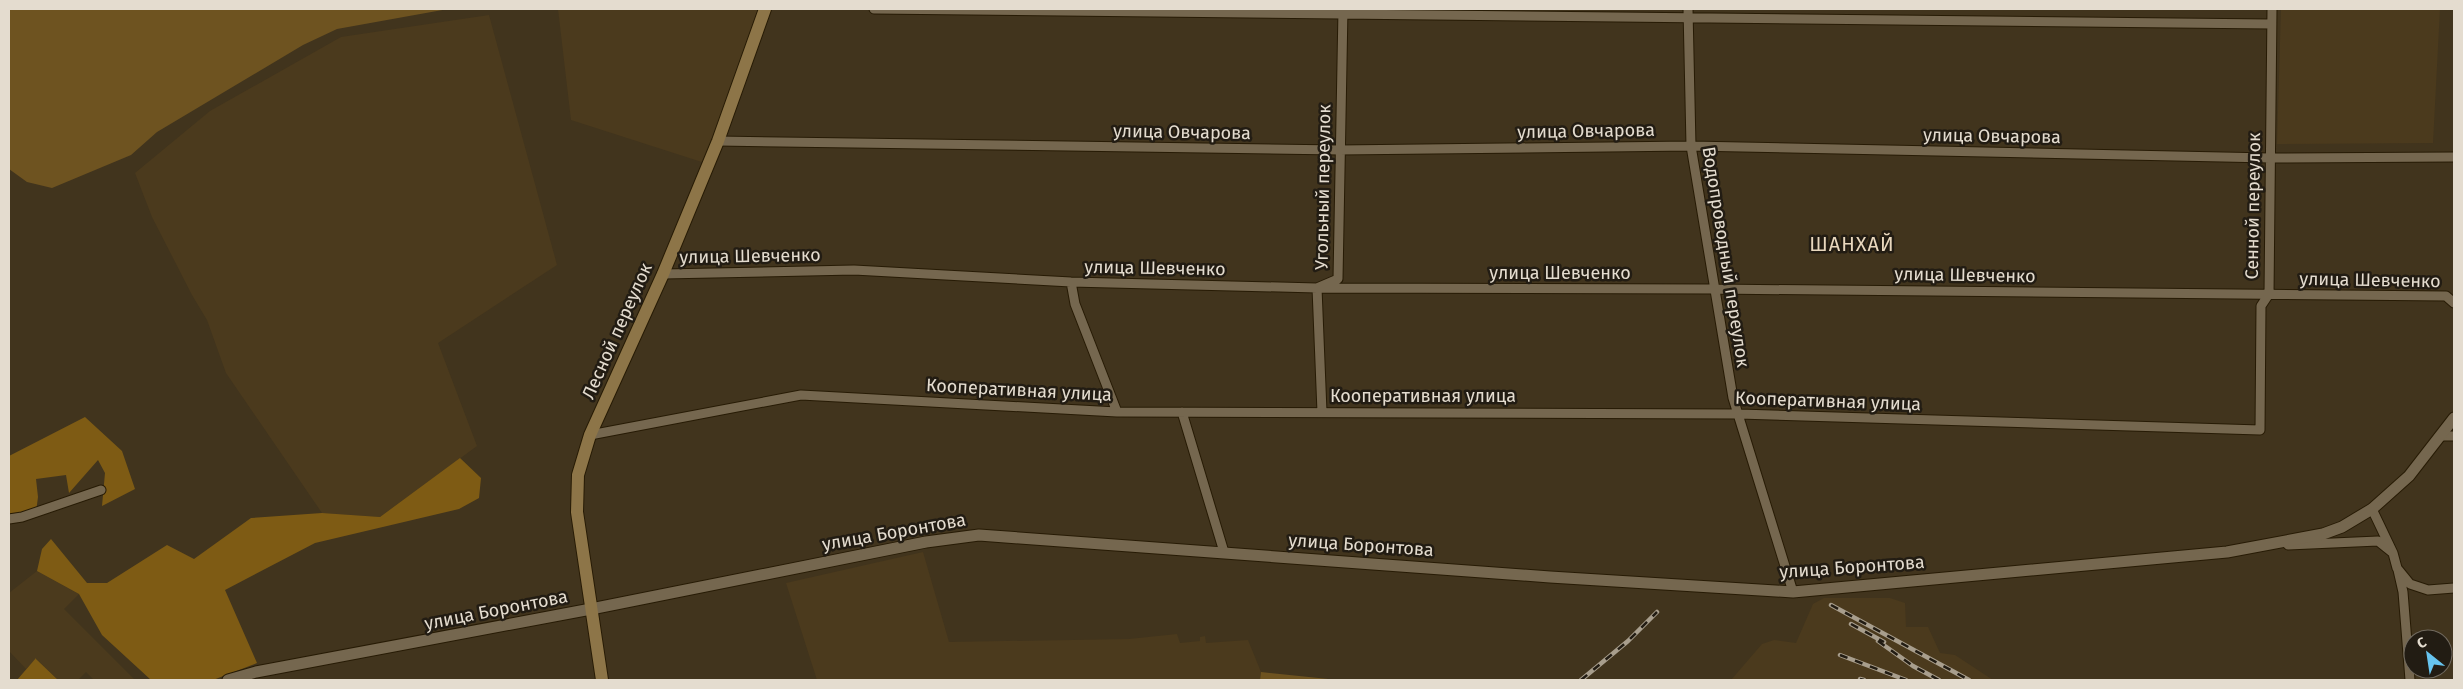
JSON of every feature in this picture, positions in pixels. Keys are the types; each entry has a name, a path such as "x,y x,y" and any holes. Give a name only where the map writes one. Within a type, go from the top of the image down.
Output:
{"main road":[{"name":"Лесной переулок","path":"602,680 577,512 578,475 590,435 663,274 718,141 765,9"}],"street":[{"path":"874,9 1689,13 2271,24"},
{"name":"Сенной переулок","path":"2260,430 2261,306 2269,294 2272,9"},
{"name":"Угольный переулок","path":"1322,412 1317,288 1338,279 1343,11"},
{"name":"Водопроводный переулок","path":"1689,13 1691,146 1733,398 1793,592"},
{"name":"улица Овчарова","path":"718,141 1339,150 1691,146 2270,158 2454,157"},
{"name":"улица Шевченко","path":"663,274 854,270 1071,282 1317,288 1714,289 2446,296 2454,303"},
{"path":"1071,282 1075,304 1117,412"},
{"name":"Кооперативная улица","path":"590,435 801,395 1117,412 1739,414 2260,430"},
{"path":"1182,412 1224,552"},
{"name":"улица Боронтова","path":"228,680 256,672 591,610 926,542 979,535 1550,578 1793,592 2227,552 2335,530 2372,509 2409,476 2454,418"},
{"path":"2441,436 2454,436"},
{"path":"9,519 22,517 101,490"},
{"path":"2372,509 2394,553 2398,568 2403,592 2410,680"},
{"path":"2260,545 2378,541 2394,553"},
{"path":"2398,568 2410,584 2428,590 2454,588"}],"shaded area":[{"path":"9,9 448,9 337,29 303,45 157,132 131,155 52,188 27,182 9,169"},
{"path":"558,9 765,9 708,164 571,120"},
{"path":"2281,9 2440,9 2433,143 2277,144"},
{"path":"489,15 557,265 438,343 477,446 380,517 322,513 226,373 207,320 152,217 135,173 210,111 341,37"},
{"path":"85,417 122,451 135,489 102,506 105,473 98,460 69,493 66,475 36,479 38,497 36,512 9,519 9,456"},
{"path":"460,458 481,478 479,498 459,509 315,543 225,590 257,663 213,680 151,680 102,635 79,594 37,571 42,549 51,539 87,583 107,583 167,545 194,559 251,518 322,513 380,517"},
{"path":"923,552 949,642 1129,639 1177,634 1180,643 1200,641 1200,637 1205,636 1206,643 1248,640 1261,672 1260,680 817,680 786,583"},
{"path":"37,571 79,594 64,609 135,680 94,680 86,672 78,680 58,680 36,659 26,669 9,651 9,593"},
{"path":"1824,598 1890,598 1905,603 1906,627 1928,627 1940,653 1955,655 1993,680 1731,680 1762,644 1774,640 1796,643 1813,604"},
{"path":"36,659 58,680 17,680"},
{"path":"1261,672 1338,680 1260,680"}],"railway":[{"path":"1831,605 1969,680"},
{"path":"1581,680 1628,641 1657,612"},
{"path":"1851,624 1884,642"},
{"path":"1878,641 1913,666 1939,680"},
{"path":"1840,655 1906,680"},
{"path":"1860,679 1864,680"}],"district":[{"name":"ШАНХАЙ","path":"1852,244"}]}
